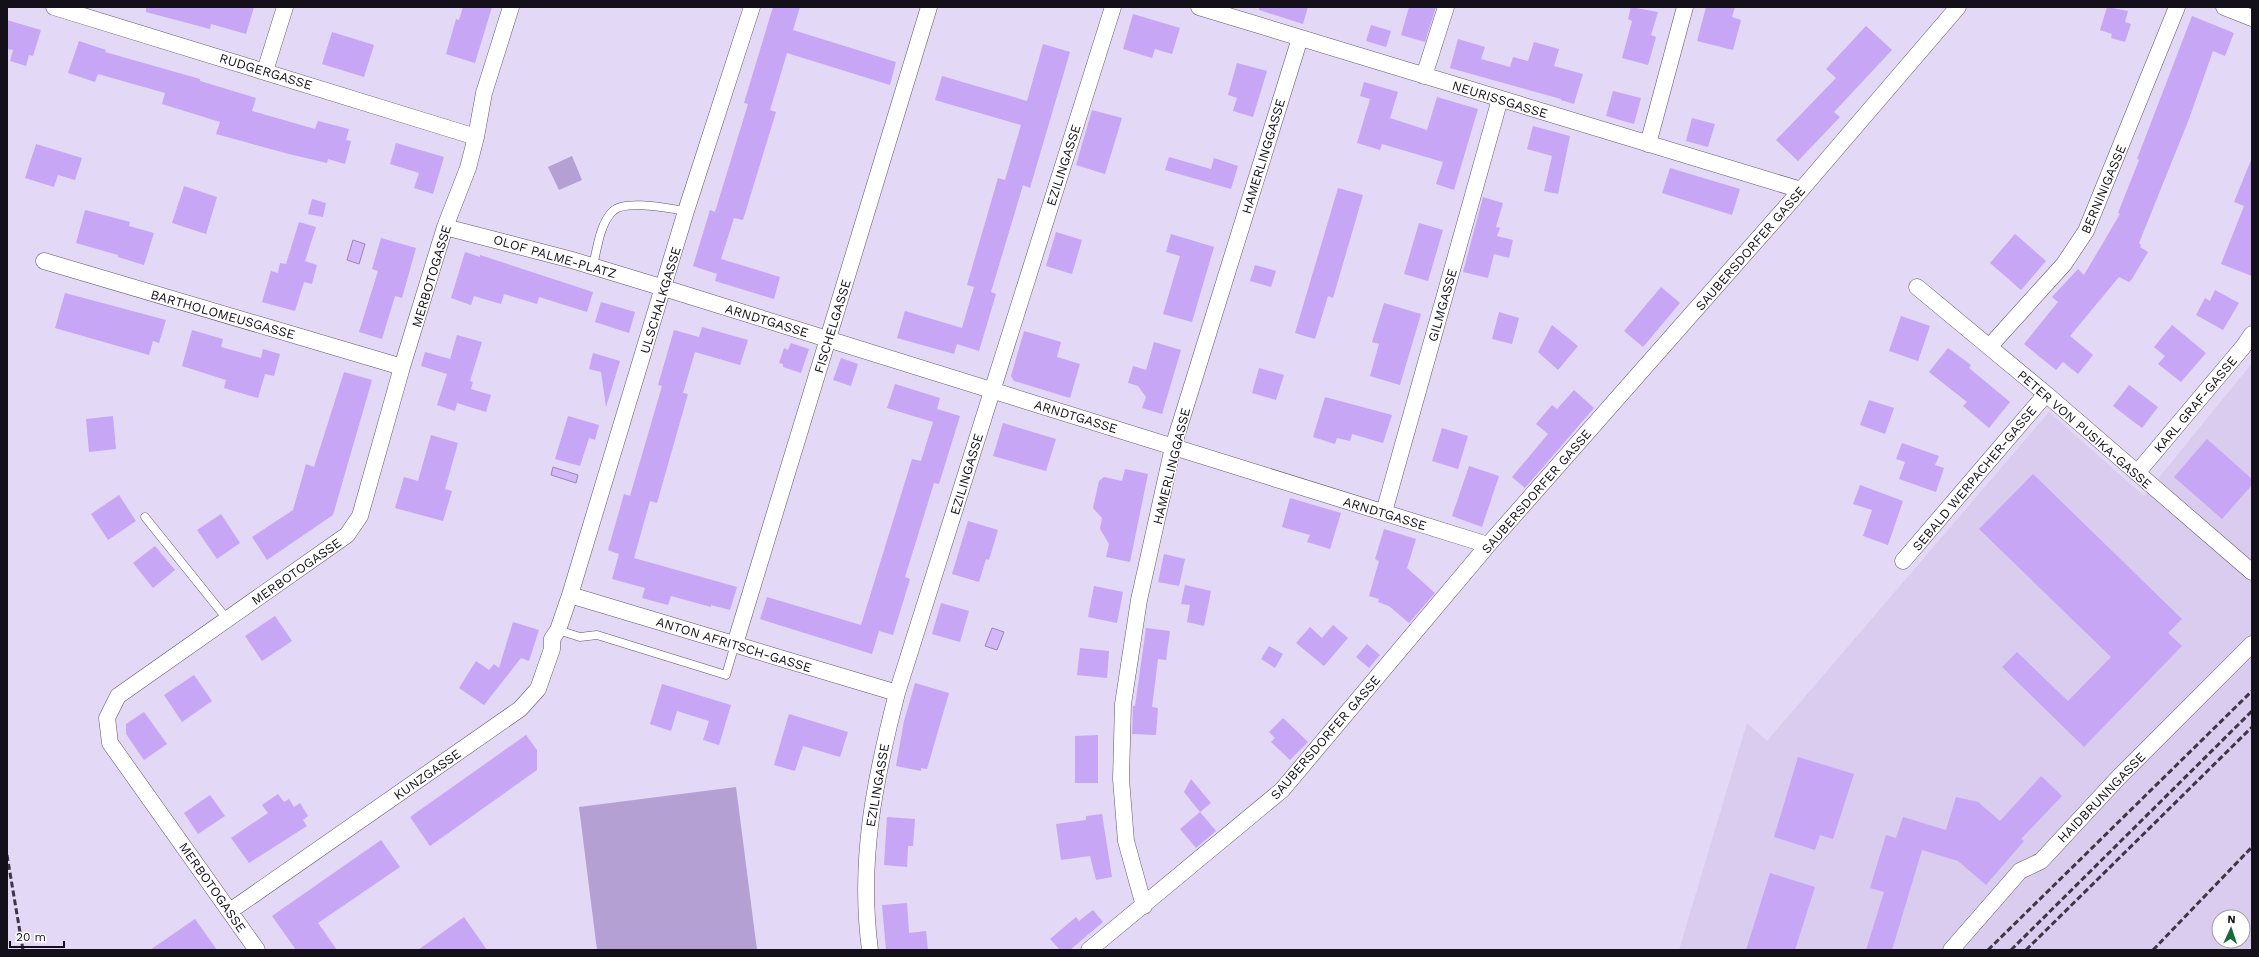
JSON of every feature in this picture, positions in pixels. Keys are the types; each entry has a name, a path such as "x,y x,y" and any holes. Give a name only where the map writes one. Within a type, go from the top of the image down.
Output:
{"street":[{"name":"RUDGERGASSE","path":"54,7 265,70 476,137"},
{"path":"265,70 285,7"},
{"name":"MERBOTOGASSE","path":"257,950 110,743 107,718 118,696 346,535 360,516 402,367 445,227 468,168 476,137 484,93 511,7"},
{"name":"ULSCHALKGASSE","path":"570,595 664,288 686,211 752,7"},
{"name":"FISCHELGASSE","path":"735,644 929,7"},
{"name":"EZILINGASSE","path":"870,950 866,919 865,870 870,812 880,760 897,692 1113,7"},
{"name":"NEURISSGASSE","path":"1199,7 1801,190"},
{"path":"1424,76 1446,7"},
{"path":"1648,144 1685,7"},
{"name":"BERNINIGASSE","path":"1989,347 2064,264 2086,231 2177,7"},
{"path":"2224,7 2252,18"},
{"name":"SAUBERSDORFER GASSE","path":"1089,950 1144,906 1282,790 1488,545 1801,190 1953,9"},
{"name":"HAMERLINGGASSE","path":"1144,906 1126,841 1121,779 1124,704 1139,600 1173,447 1300,38"},
{"name":"GILMGASSE","path":"1384,512 1500,99"},
{"name":"OLOF PALME-PLATZ","path":"445,227 593,266 664,288"},
{"name":"BARTHOLOMEUSGASSE","path":"44,261 402,367"},
{"name":"PETER VON PUSIKA-GASSE","path":"1917,287 2046,394 2252,572"},
{"name":"ARNDTGASSE","path":"664,288 1488,545"},
{"name":"KARL GRAF-GASSE","path":"2137,473 2243,347 2252,334"},
{"name":"SEBALD WERPACHER-GASSE","path":"1903,561 2046,394"},
{"name":"KUNZGASSE","path":"230,911 520,710 538,689 552,649 552,639 558,630 570,595"},
{"name":"ANTON AFRITSCH-GASSE","path":"570,595 897,692"},
{"name":"HAIDBRUNNGASSE","path":"1950,950 2020,871 2041,861 2118,778 2252,644"}],"lane":[{"path":"593,266 605,222 613,209 627,205 652,206 686,211"},
{"path":"145,517 227,619"},
{"path":"558,630 580,637 597,635 726,674 735,644"}],"shaded area":[{"path":"572,156 582,180 559,190 548,167"},
{"path":"353,240 365,244 359,264 347,260"},
{"path":"2252,363 2252,950 1679,950 1747,723 1767,741 2049,412 2144,496"},
{"path":"553,467 578,475 576,483 551,475"},
{"path":"992,628 1004,632 997,650 985,646"},
{"path":"736,787 757,950 597,950 579,807"}],"building":[{"path":"146,7 254,7 246,34 211,24 210,29 146,12"},
{"path":"463,7 492,7 475,63 446,54 456,19 459,20"},
{"path":"773,7 800,7 793,30 896,62 890,85 787,53 770,110 776,112 743,220 734,218 721,259 780,277 774,299 715,281 717,274 693,266 710,210 715,212 748,104 744,103"},
{"path":"1259,7 1308,7 1303,24 1259,10"},
{"path":"1409,7 1436,7 1425,42 1401,35"},
{"path":"1631,7 1658,12 1651,35 1656,37 1648,65 1622,58 1632,21 1628,19"},
{"path":"1706,7 1735,7 1732,17 1741,20 1733,50 1697,41"},
{"path":"2107,7 2128,11 2125,22 2131,24 2125,42 2111,38 2112,34 2100,30"},
{"path":"1133,14 1180,28 1172,54 1155,49 1152,58 1123,49"},
{"path":"2192,16 2234,33 2225,56 2213,51 2189,119 2139,243 2141,245 2140,247 2148,252 2132,279 2129,282 2119,277 2070,336 2093,355 2078,374 2063,362 2056,370 2024,344 2058,302 2052,297 2078,269 2084,275 2120,214 2118,213 2139,160 2137,159"},
{"path":"7,20 41,30 33,56 29,55 26,66 10,61 13,50 7,49"},
{"path":"1371,25 1391,31 1386,47 1366,41"},
{"path":"1866,26 1892,50 1834,112 1840,117 1798,161 1776,140 1836,78 1826,69"},
{"path":"332,32 374,45 364,77 322,64"},
{"path":"1458,39 1485,47 1481,59 1510,67 1513,57 1528,61 1534,42 1559,49 1554,66 1583,74 1574,104 1450,68"},
{"path":"79,41 106,50 105,52 200,79 200,81 256,98 252,111 315,129 318,121 349,129 346,140 351,141 345,164 328,159 327,163 216,134 220,122 162,104 165,93 98,74 95,82 68,73"},
{"path":"1043,44 1070,52 1030,188 1023,185 991,292 996,294 979,351 957,344 954,354 897,338 905,311 962,328 974,287 967,285 998,178 1005,180 1021,125 935,100 942,76 1027,101"},
{"path":"1237,63 1267,71 1253,117 1233,111 1237,98 1228,95"},
{"path":"1364,82 1398,92 1390,118 1427,130 1437,97 1478,109 1454,190 1436,184 1443,162 1382,144 1380,150 1357,143 1370,99 1360,96"},
{"path":"1613,91 1641,98 1634,124 1606,116"},
{"path":"1092,110 1122,118 1105,174 1076,165"},
{"path":"1692,118 1715,124 1708,147 1686,141"},
{"path":"1533,126 1570,136 1558,194 1544,191 1552,156 1527,149"},
{"path":"396,143 444,157 433,194 414,188 419,173 390,164"},
{"path":"36,144 82,158 75,180 58,175 54,187 25,178"},
{"path":"1169,157 1211,169 1214,158 1238,166 1231,189 1165,170"},
{"path":"2251,160 2252,276 2221,264 2244,206 2234,202"},
{"path":"1670,168 1740,189 1732,215 1662,193"},
{"path":"184,186 217,197 206,234 172,223"},
{"path":"1338,188 1363,195 1333,298 1328,296 1315,339 1295,333"},
{"path":"1483,197 1503,203 1496,227 1500,228 1497,236 1513,240 1509,258 1494,254 1488,278 1463,272"},
{"path":"312,199 326,203 323,217 308,214"},
{"path":"85,210 130,222 129,226 154,233 144,265 118,257 118,255 76,243"},
{"path":"299,222 316,227 305,261 317,265 312,284 304,282 295,311 262,302 271,271 278,273 280,263 286,264"},
{"path":"1419,223 1443,230 1428,281 1404,274"},
{"path":"1056,232 1082,240 1072,274 1046,266"},
{"path":"1171,234 1214,247 1192,322 1163,314 1180,256 1166,252"},
{"path":"2015,234 2046,261 2021,290 1990,263"},
{"path":"381,238 416,248 402,298 395,296 382,339 359,332 378,271 372,269"},
{"path":"465,252 480,257 480,255 593,292 587,312 539,297 537,304 504,294 501,304 474,296 471,305 451,298"},
{"path":"1255,265 1276,271 1271,287 1250,281"},
{"path":"1661,287 1680,303 1643,347 1624,331"},
{"path":"2215,290 2239,303 2223,330 2196,315 2205,298 2210,301"},
{"path":"65,293 166,320 159,343 153,341 149,355 55,328"},
{"path":"601,302 635,312 629,333 595,322"},
{"path":"1384,303 1421,314 1400,385 1370,376 1379,344 1372,342"},
{"path":"1499,312 1519,318 1512,344 1492,339"},
{"path":"1901,316 1930,326 1918,361 1889,351"},
{"path":"1552,325 1578,346 1558,370 1538,352"},
{"path":"2172,325 2206,353 2181,382 2158,364 2165,356 2154,347"},
{"path":"702,327 748,340 740,365 695,352 683,393 688,394 657,503 650,501 634,558 737,587 730,610 711,605 711,607 671,596 668,605 642,598 645,588 612,579 619,554 608,550 624,494 630,496 662,386 658,385 674,330 699,337"},
{"path":"192,330 223,339 221,347 261,358 263,349 280,354 274,376 265,374 258,398 224,388 226,380 182,366"},
{"path":"1024,331 1061,342 1057,357 1080,364 1070,398 1014,381 1011,376"},
{"path":"457,335 482,342 470,381 473,382 471,389 491,395 486,412 457,403 455,411 437,405 447,374 421,366 425,352 450,359"},
{"path":"1154,342 1181,350 1162,414 1142,408 1146,397 1138,386 1128,383 1133,366 1146,370"},
{"path":"791,343 809,349 801,373 783,367 783,364 779,363 784,348 788,350"},
{"path":"1948,348 1971,365 1969,368 2010,402 1989,428 1963,406 1967,402 1929,372"},
{"path":"593,353 620,361 606,407 601,372 589,369"},
{"path":"841,358 858,364 851,386 833,380"},
{"path":"1259,368 1284,375 1276,400 1252,393"},
{"path":"344,372 372,380 333,515 267,560 252,537 293,510 306,464 314,467"},
{"path":"895,384 940,398 937,409 960,416 939,484 934,483 905,577 910,579 893,635 879,631 872,654 760,619 767,597 861,625 912,459 921,461 933,422 887,408"},
{"path":"2129,385 2158,407 2142,428 2113,406"},
{"path":"1574,390 1594,408 1525,488 1512,477 1548,434 1536,424 1552,405 1557,409"},
{"path":"1325,397 1392,415 1383,443 1352,434 1350,441 1337,438 1335,444 1313,437"},
{"path":"1869,400 1894,408 1885,434 1860,425"},
{"path":"113,416 116,449 89,452 86,419"},
{"path":"568,416 599,425 595,440 589,438 580,466 555,459"},
{"path":"1003,423 1056,439 1046,471 993,456"},
{"path":"1442,428 1468,436 1458,469 1432,461"},
{"path":"431,435 458,443 445,489 452,491 443,521 395,508 404,477 418,481"},
{"path":"2207,439 2252,479 2252,485 2222,519 2174,477"},
{"path":"1902,443 1939,456 1935,465 1944,468 1936,492 1899,479 1905,462 1896,459"},
{"path":"1469,466 1499,476 1482,527 1452,516"},
{"path":"1125,469 1148,474 1130,562 1106,557 1109,544 1100,529 1102,518 1093,508 1099,481 1104,477 1122,481"},
{"path":"2033,474 2182,619 2168,633 2182,646 2084,747 2002,667 2017,652 2068,701 2111,657 1979,529"},
{"path":"1860,485 1903,501 1888,545 1863,536 1872,510 1853,504"},
{"path":"119,495 136,521 108,540 91,514"},
{"path":"1290,498 1341,513 1330,549 1307,542 1310,535 1282,527"},
{"path":"221,514 240,543 217,559 197,530"},
{"path":"968,521 998,530 989,560 986,559 979,582 952,574"},
{"path":"1384,529 1416,539 1407,568 1435,593 1409,623 1389,606 1378,602 1379,599 1369,596 1379,561 1375,559"},
{"path":"155,546 175,570 153,588 133,563"},
{"path":"1164,554 1185,559 1179,586 1158,582"},
{"path":"1185,585 1211,591 1204,626 1187,622 1190,605 1181,604"},
{"path":"1094,586 1123,592 1117,623 1088,617"},
{"path":"941,603 969,611 960,642 932,634"},
{"path":"275,616 292,641 262,661 245,636"},
{"path":"513,622 539,630 529,661 521,658 484,705 459,688 476,661 489,670 494,664 499,668"},
{"path":"1333,625 1348,638 1324,666 1296,643 1310,627 1322,638"},
{"path":"1146,628 1170,631 1166,660 1158,659 1152,707 1158,708 1156,735 1132,734 1133,706 1135,706"},
{"path":"1367,644 1380,655 1369,668 1356,657"},
{"path":"1269,646 1283,654 1275,668 1261,659"},
{"path":"1080,648 1109,651 1107,678 1077,675"},
{"path":"194,675 212,701 182,722 164,695"},
{"path":"915,683 949,693 927,769 921,768 921,771 896,766 904,721"},
{"path":"662,684 731,705 719,745 703,740 709,721 677,711 671,731 650,724"},
{"path":"144,712 167,744 144,760 126,734 126,724"},
{"path":"789,714 848,732 840,757 803,746 795,771 774,765"},
{"path":"1283,718 1308,742 1290,760 1271,742 1275,738 1269,732"},
{"path":"526,735 537,750 537,770 430,846 410,817"},
{"path":"1098,735 1098,783 1075,783 1075,736"},
{"path":"1798,757 1854,774 1833,839 1820,835 1815,850 1774,837"},
{"path":"2041,776 2062,796 2021,839 2024,841 1986,885 1958,861 1922,850 1892,950 1866,950 1884,892 1870,888 1886,835 1896,838 1903,817 1946,830 1956,797 1978,802 2000,821"},
{"path":"1191,779 1211,803 1200,812 1184,792"},
{"path":"278,794 284,802 289,799 294,807 300,803 308,816 303,820 307,826 249,863 231,838 268,813 262,805"},
{"path":"210,795 225,816 198,834 184,813"},
{"path":"1200,812 1216,831 1196,848 1180,829"},
{"path":"1102,814 1112,877 1096,880 1090,856 1061,860 1056,824 1086,820 1086,816"},
{"path":"887,817 915,819 913,846 908,846 907,867 884,865"},
{"path":"381,840 400,867 318,923 337,950 296,950 272,916"},
{"path":"1770,873 1815,887 1795,950 1746,950"},
{"path":"907,903 909,933 926,931 928,950 886,950 882,905"},
{"path":"1093,910 1103,922 1070,950 1060,950 1050,939 1076,917 1079,921"},
{"path":"464,917 487,950 418,950"},
{"path":"195,919 217,950 150,950"}],"railway":[{"path":"1988,950 2252,691"},
{"path":"2011,950 2252,711"},
{"path":"2026,950 2252,727"},
{"path":"2153,950 2252,847"},
{"path":"7,855 23,950"}]}
